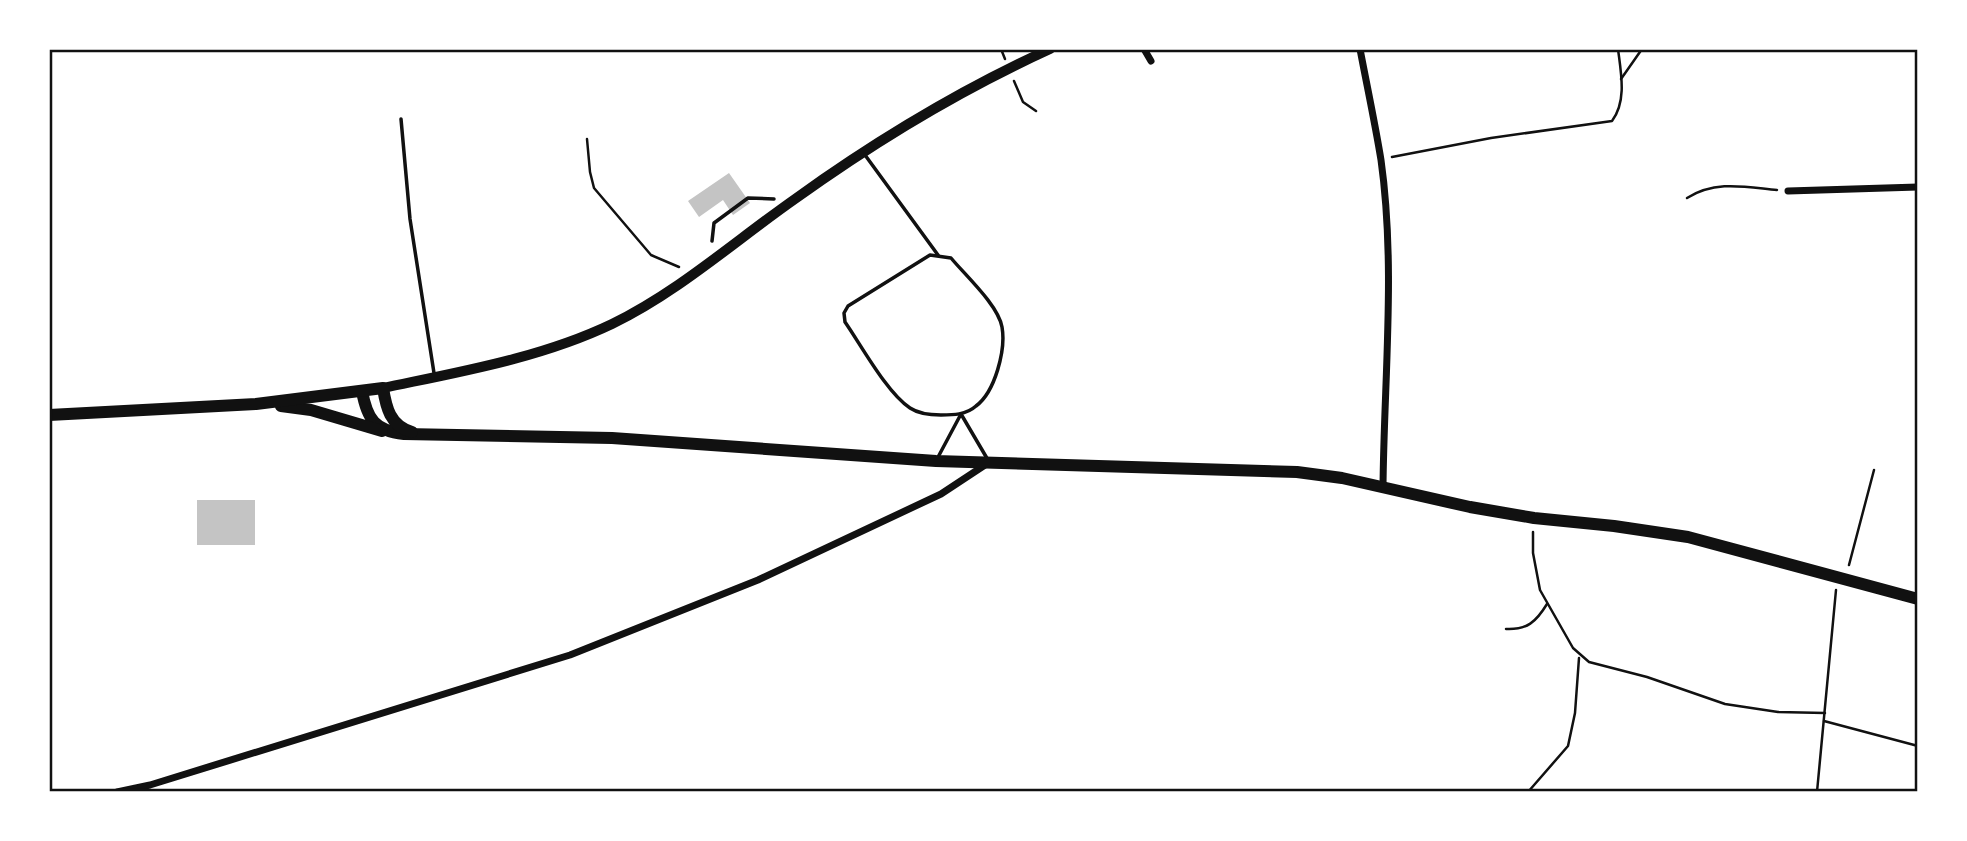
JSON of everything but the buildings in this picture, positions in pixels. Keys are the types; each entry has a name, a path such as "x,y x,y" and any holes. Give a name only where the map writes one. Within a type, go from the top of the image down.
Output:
{"main road":[{"path":"49,415 257,404 383,388 534,352 609,325 657,299 863,152 925,112 1050,49"},
{"path":"383,388 386,408 391,418 405,430 415,433"},
{"path":"362,391 370,419 379,427 394,433"},
{"path":"257,404 311,410 363,427 394,433 612,438 936,461 1297,472 1342,478 1534,518 1688,537 1918,599"}],"street":[{"path":"1144,49 1151,61"},
{"path":"1360,49 1381,160 1387,282 1383,487"},
{"path":"1787,191 1918,187"},
{"path":"117,792 150,785 570,655 770,574 941,494 989,463"}],"lane":[{"path":"401,119 410,219 435,377"},
{"path":"863,152 938,255"},
{"path":"712,241 714,223 748,198 774,199"},
{"path":"930,255 938,255 951,258 997,313 1003,328 999,366 990,390 976,406 961,414 929,415 912,409 898,398 845,322 844,313 848,306 930,255"},
{"path":"936,461 961,414"},
{"path":"961,414 989,463"}],"path":[{"path":"1381,160 1492,138 1612,121 1619,111 1621,79 1618,49"},
{"path":"1621,79 1642,49"},
{"path":"1008,68 1023,102 1036,111"},
{"path":"587,139 590,172 594,188 599,195 651,255 693,272"},
{"path":"1687,198 1701,189 1731,185 1787,191"},
{"path":"1817,792 1842,578 1874,470"},
{"path":"1534,518 1535,570 1547,604 1580,656 1604,668 1647,677 1724,704 1778,712 1825,713"},
{"path":"1506,629 1531,625 1547,604"},
{"path":"1528,792 1568,746 1580,656"},
{"path":"1824,721 1918,746"}]}
